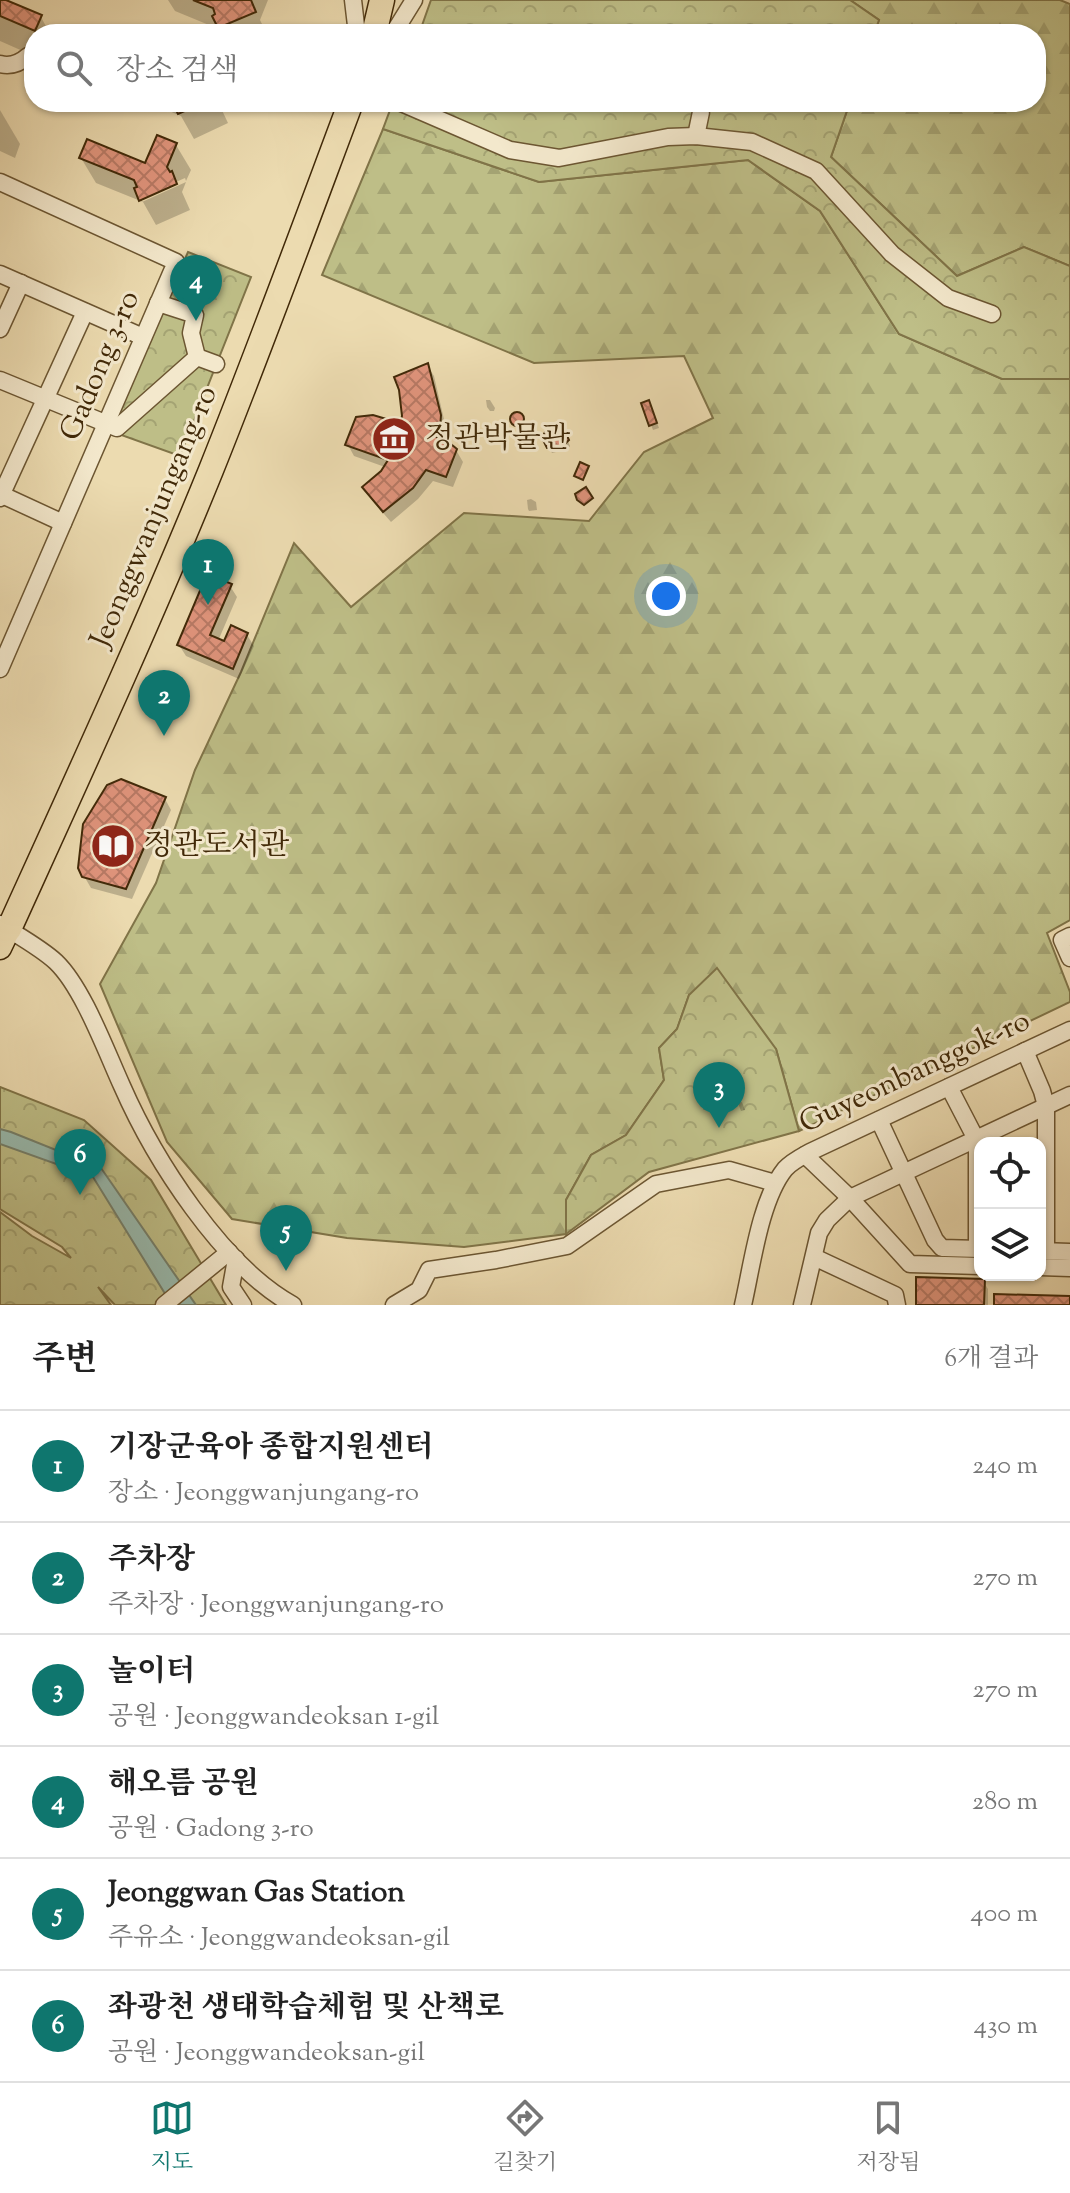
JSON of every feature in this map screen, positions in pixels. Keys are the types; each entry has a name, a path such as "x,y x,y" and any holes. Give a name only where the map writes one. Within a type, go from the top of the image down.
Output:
{"highway":[{"path":"376,24 382,0"},
{"name":"Jeonggwanjungang-ro","path":"3,934 112,701 211,470 347,112"}],"street":[{"path":"353,0 356,24"},
{"path":"399,24 414,0"},
{"path":"0,64 6,66 24,59"},
{"path":"422,112 510,150 559,158 668,137 696,136 752,142 816,171 892,254 948,298 992,314"},
{"path":"696,136 701,112"},
{"name":"Gadong 3-ro","path":"0,182 176,262 0,669"},
{"path":"0,274 143,337"},
{"path":"0,329 21,283"},
{"path":"158,303 195,315 191,333 197,357"},
{"path":"63,523 0,496 85,312"},
{"path":"197,357 216,364"},
{"path":"0,380 117,428 197,357"},
{"path":"3,934 56,962 79,993 151,1145 195,1209 233,1256 261,1284 293,1305"},
{"path":"1066,938 1070,958"},
{"name":"Guyeonbanggok-ro","path":"743,1305 764,1211 775,1183 787,1166 1070,1030"},
{"path":"1025,1051 1046,1106 1043,1209"},
{"path":"949,1087 975,1137"},
{"path":"980,1137 1070,1095"},
{"path":"879,1120 935,1240 942,1248 974,1254"},
{"path":"802,1305 819,1233 827,1220 850,1198 974,1140"},
{"path":"805,1155 850,1198 910,1264 974,1256"},
{"path":"394,1305 419,1290 429,1270 567,1246 656,1184 729,1170 775,1183"},
{"path":"1046,1255 1070,1252"},
{"path":"164,1305 233,1256"},
{"path":"233,1256 231,1287 243,1305"},
{"path":"814,1257 895,1295 897,1305"},
{"path":"1046,1258 1070,1268"}],"green space":[{"path":"431,0 850,0 879,20 878,24 423,24"},
{"path":"850,0 1060,0 1070,4 1070,266 1024,247 957,276 831,157 847,112 1046,112 1046,24 878,24 879,20"},
{"path":"389,112 847,112 831,157 957,276 1024,247 1070,266 1070,379 1002,379 899,334 820,211 748,160 539,182 383,129"},
{"path":"383,129 539,182 748,160 820,211 899,334 1002,379 1070,379 1070,920 1047,933 1070,992 1070,1002 799,1131 776,1049 689,995 677,1029 659,1048 664,1080 626,1135 591,1155 566,1200 566,1234 464,1247 347,1238 232,1219 167,1142 100,984 156,883 195,770 241,672 294,543 351,607 464,513 589,521 644,452 713,418 684,356 534,363 322,275"},
{"path":"188,252 251,277 180,456 110,431"},
{"path":"717,968 776,1049 799,1131 649,1172 566,1234 566,1200 591,1155 626,1135 664,1080 659,1048 677,1029 689,995"},
{"path":"0,1087 84,1120 151,1180 226,1305 115,1305 98,1287 111,1305 0,1305 0,1212 32,1236 71,1258 62,1247 0,1209"}],"water":[{"path":"0,1129 101,1168 196,1305 172,1305 93,1177 0,1144"}],"building":[{"path":"0,0 42,15 38,24 24,26 0,16"},
{"path":"193,0 251,0 256,12 228,24 216,24 212,16 215,14 213,8"},
{"path":"157,135 177,143 167,167 177,184 139,201 134,180 79,158 87,139 145,163"},
{"name":"정관박물관","path":"428,363 441,415 436,437 457,449 446,477 426,470 413,488 383,512 362,487 381,471 388,460 345,445 356,417 373,415 400,423 399,390 394,377"},
{"path":"649,400 657,423 649,426 641,403"},
{"path":"517,412 524,419 517,426 510,419"},
{"path":"559,427 564,429 569,440 557,448 547,448 542,438 545,432"},
{"path":"580,462 589,466 583,480 574,476"},
{"path":"586,487 593,498 584,505 575,494"},
{"path":"207,574 232,584 210,635 224,641 231,625 248,633 233,669 177,645"},
{"name":"정관도서관","path":"121,779 166,797 126,889 82,877 78,868 83,824 107,785"},
{"path":"916,1277 985,1281 984,1305 916,1305"},
{"path":"994,1294 1070,1296 1070,1305 994,1305"}],"place":[{"name":"해오름 공원","path":"196,321"},
{"name":"정관박물관","path":"394,439"},
{"name":"기장군육아 종합지원센터","path":"208,605"},
{"name":"주차장","path":"164,736"},
{"name":"정관도서관","path":"113,846"},
{"name":"놀이터","path":"719,1128"},
{"name":"좌광천 생태학습체험 및 산책로","path":"80,1195"},
{"name":"Jeonggwan Gas Station","path":"286,1271"}]}
